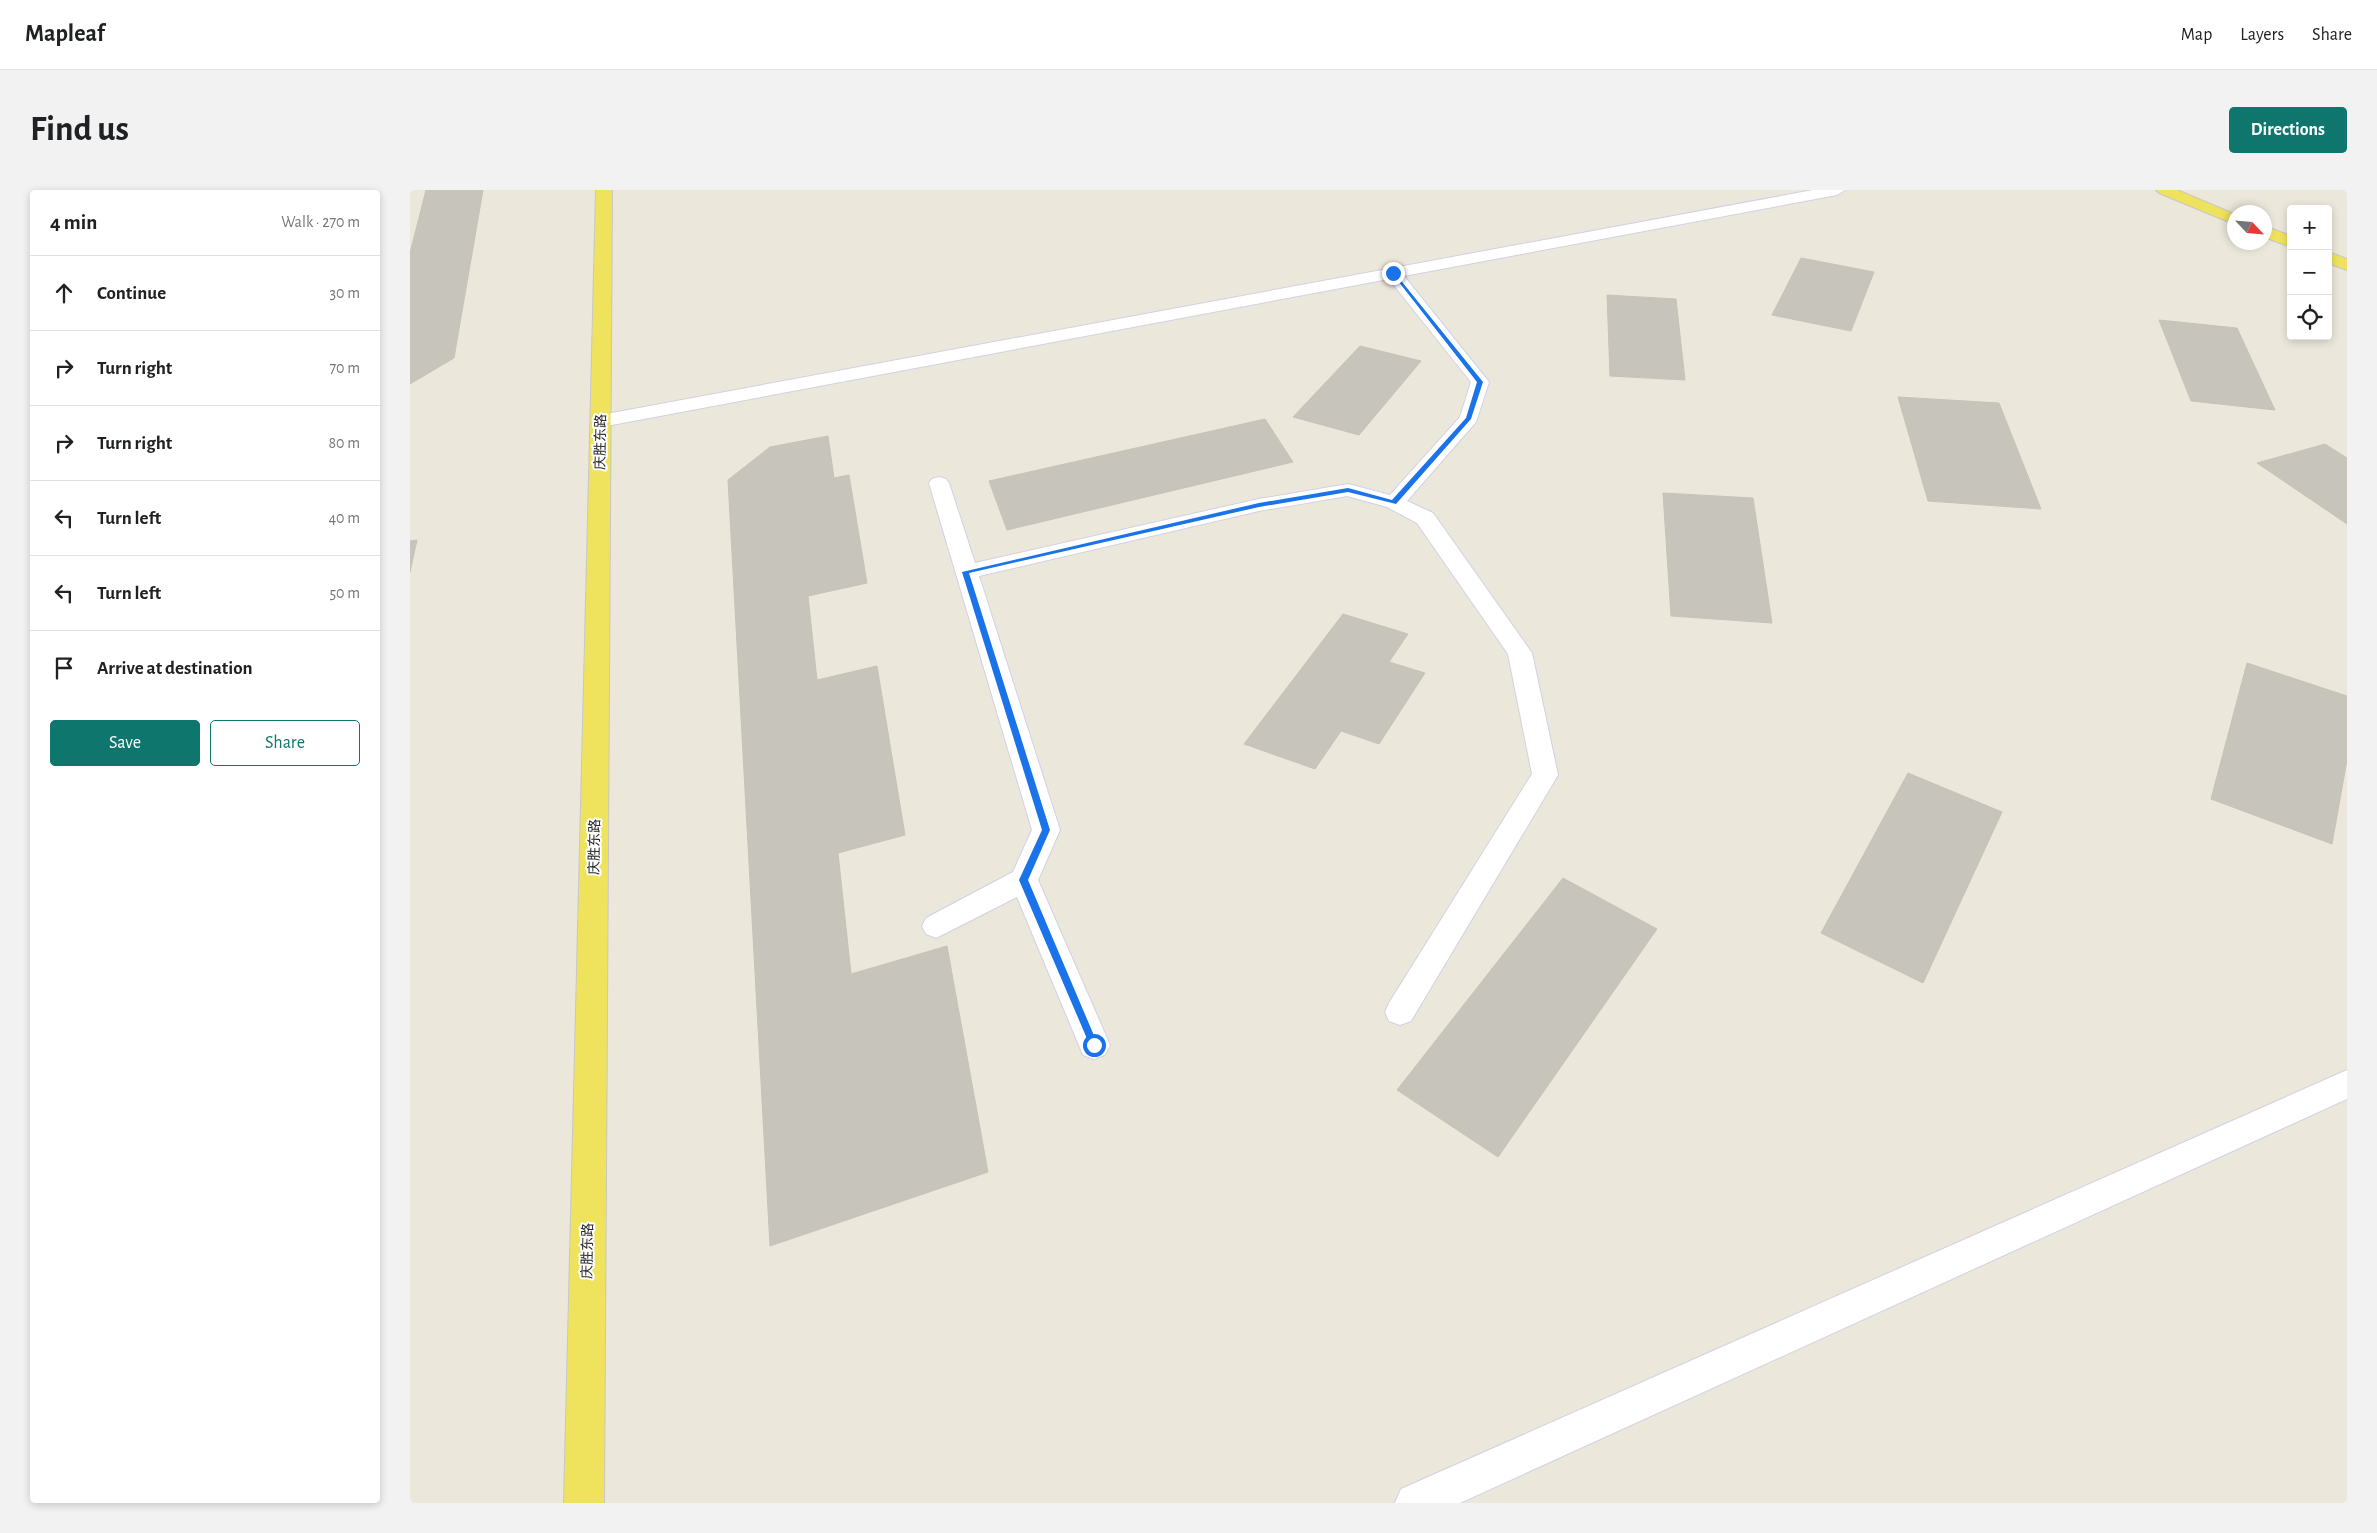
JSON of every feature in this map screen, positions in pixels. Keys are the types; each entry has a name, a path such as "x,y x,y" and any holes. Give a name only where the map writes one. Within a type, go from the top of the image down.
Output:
{"main road":[{"name":"庆胜东路","path":"584,1503 604,190"},
{"path":"2164,190 2227,216"},
{"path":"2272,234 2287,240"},
{"path":"2332,259 2347,265"}],"street":[{"path":"601,421 1837,190"},
{"path":"1393,273 1480,382 1469,418 1394,503"},
{"path":"936,926 1024,880 1046,830 939,483"},
{"path":"966,572 1259,505 1348,490 1394,503 1424,518 1520,653 1545,775 1400,1012"},
{"path":"1024,880 1094,1045"},
{"path":"1415,1503 2347,1084"}],"building":[{"path":"426,190 483,190 454,358 410,384 410,253"},
{"path":"1801,258 1874,272 1851,331 1772,315"},
{"path":"1607,295 1676,299 1685,380 1610,376"},
{"path":"2159,320 2237,328 2275,410 2191,401"},
{"path":"1360,346 1421,361 1359,435 1293,417"},
{"path":"1898,397 1999,403 2041,509 1928,501"},
{"path":"1265,419 1293,462 1007,530 989,481"},
{"path":"828,436 834,478 849,475 867,583 808,596 817,680 877,666 905,835 838,853 851,974 947,946 988,1172 770,1246 728,480 770,447"},
{"path":"2325,444 2347,458 2347,524 2257,463"},
{"path":"1663,493 1753,498 1772,623 1671,616"},
{"path":"417,540 410,572 410,541"},
{"path":"1343,614 1408,634 1389,662 1425,673 1379,744 1341,731 1315,769 1244,744"},
{"path":"2247,663 2347,696 2347,760 2332,844 2211,799"},
{"path":"1908,773 2002,812 1923,983 1821,933"},
{"path":"1563,878 1657,929 1498,1157 1397,1090"}],"route":[{"path":"1094,1045 1024,880 1046,830 966,572 1259,505 1348,490 1394,503 1469,418 1480,382 1393,273"}]}
